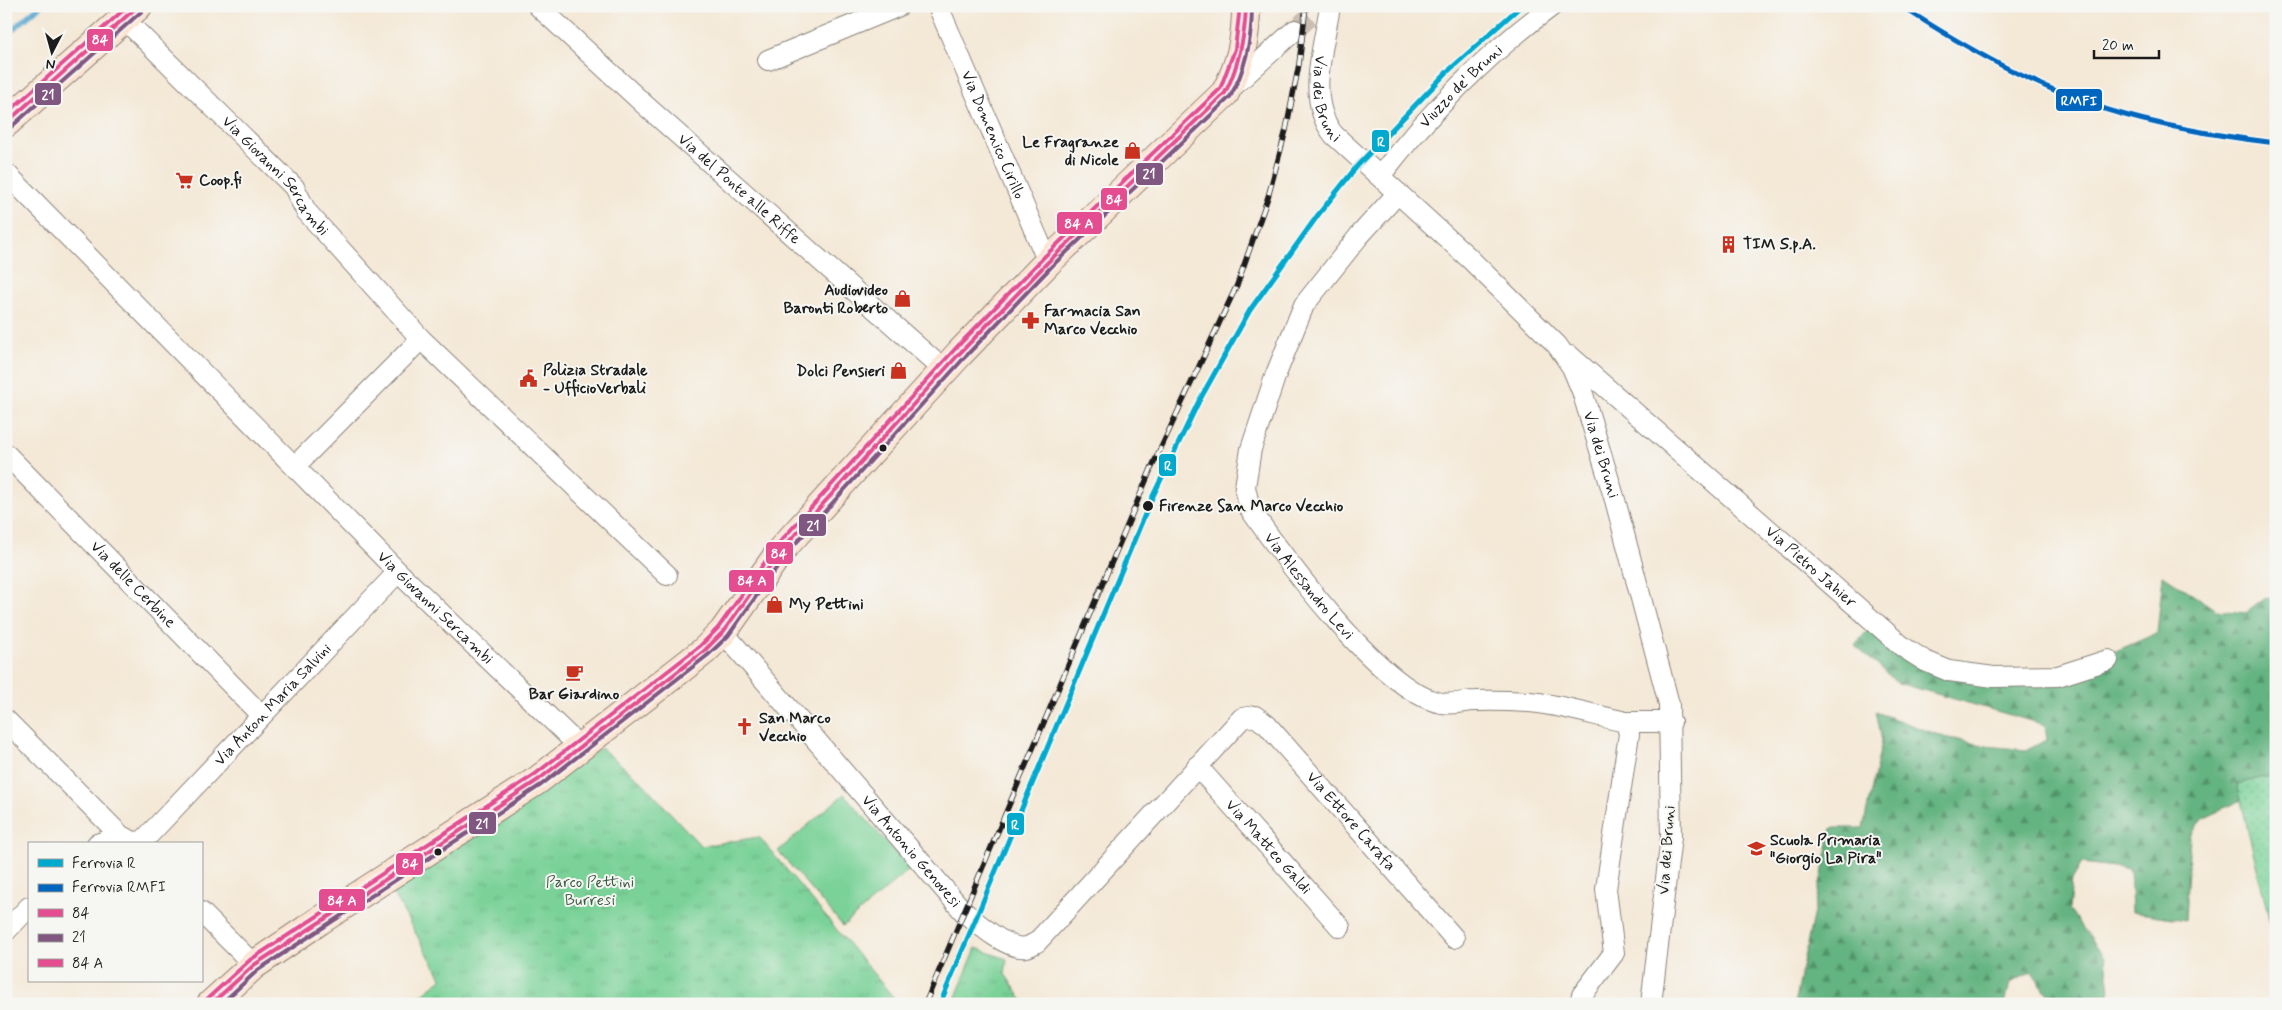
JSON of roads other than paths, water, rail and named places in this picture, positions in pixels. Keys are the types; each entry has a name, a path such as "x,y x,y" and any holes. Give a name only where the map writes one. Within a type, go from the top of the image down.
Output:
{"street":[{"name":"Via del Ponte alle Riffe","path":"538,6 646,106 944,370"},
{"path":"768,60 899,6"},
{"name":"Via Domenico Cirillo","path":"938,6 1048,262"},
{"path":"1226,92 1241,58 1246,25 1246,6"},
{"name":"Viuzzo de' Bruni","path":"1380,176 1411,137 1454,91 1552,6"},
{"name":"Via dei Bruni","path":"1323,7 1317,86 1319,105 1326,125 1334,135 1469,258 1557,345 1572,367 1582,391 1616,500 1665,681 1671,722 1671,837 1651,1004"},
{"path":"6,123 130,12"},
{"name":"Via Giovanni Sercambi","path":"130,12 294,187 306,211 421,339 668,575"},
{"path":"211,1004 254,965 538,780 650,695 704,651 723,632 782,549 944,370 1048,262 1226,92 1295,30"},
{"name":"Via Giovanni Sercambi","path":"6,173 398,572 580,747"},
{"name":"Via Alessandro Levi","path":"1398,193 1359,236 1304,305 1276,374 1251,450 1245,487 1250,508 1285,560 1362,648 1391,676 1414,694 1442,703 1478,701 1531,702 1626,722 1671,722"},
{"path":"295,466 421,339"},
{"name":"Via Pietro Jahier","path":"1557,345 1903,647 1949,671 1994,677 2058,676 2108,660"},
{"name":"Via delle Cerbine","path":"6,454 261,715"},
{"name":"Via Anton Maria Salvini","path":"148,841 261,715 398,572"},
{"name":"Via Antonio Genovesi","path":"723,632 964,911 990,932 1012,946 1026,948 1037,942 1242,718"},
{"name":"Via Ettore Carafa","path":"1242,718 1255,716 1267,725 1454,938"},
{"path":"6,720 121,836 134,842 148,841"},
{"path":"1583,1004 1582,995 1614,953 1606,889 1629,734 1626,722"},
{"name":"Via Matteo Galdi","path":"1197,766 1340,927"},
{"path":"103,842 121,836"},
{"path":"6,931 28,908"},
{"path":"202,913 254,965"}],"waterway":[{"path":"6,35 40,6"}],"tunnel":[{"path":"1295,30 1317,10"}],"railway":[{"path":"925,1004 1151,469 1237,285 1268,197 1286,130 1299,64 1306,6"}],"rail line":[{"name":"R","path":"940,1004 1151,500 1199,401 1250,310 1318,215 1358,165 1447,72 1521,6"},
{"name":"RMFI","path":"1901,6 1950,37 2001,65 2081,101 2128,116 2170,126 2276,143"}],"place":[{"name":"Le Fragranze di Nicole","path":"1133,151"},
{"name":"Coop.fi","path":"185,180"},
{"name":"TIM S.p.A.","path":"1729,244"},
{"name":"Audiovideo Baronti Roberto","path":"902,299"},
{"name":"Farmacia San Marco Vecchio","path":"1030,320"},
{"name":"Dolci Pensieri","path":"899,371"},
{"name":"Polizia Stradale - UfficioVerbali","path":"529,379"},
{"name":"Firenze San Marco Vecchio","path":"1148,506"},
{"name":"My Pettini","path":"775,604"},
{"name":"Bar Giardino","path":"574,672"},
{"name":"San Marco Vecchio","path":"745,727"},
{"name":"Scuola Primaria \"Giorgio La Pira\"","path":"1756,849"}],"park label":[{"name":"Parco Pettini Burresi","path":"590,891"}]}
